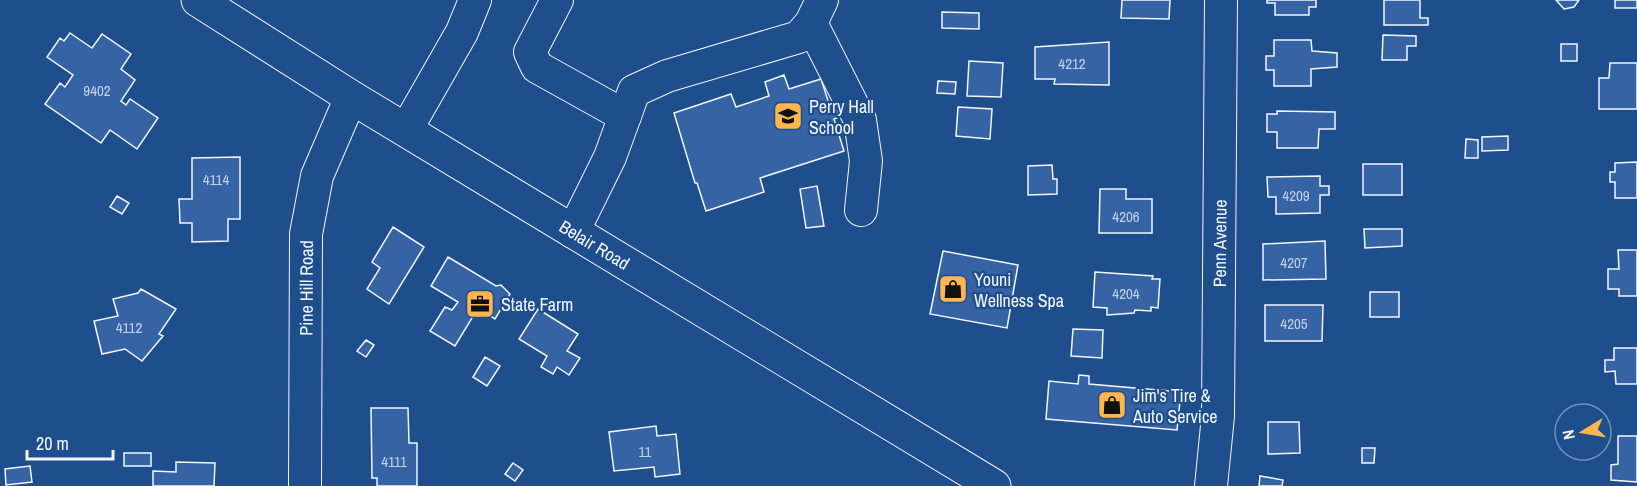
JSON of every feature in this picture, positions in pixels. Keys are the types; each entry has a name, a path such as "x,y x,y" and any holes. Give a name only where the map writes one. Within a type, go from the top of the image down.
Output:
{"highway":[{"name":"Belair Road","path":"198,0 351,97 994,486"}],"street":[{"path":"406,130 462,32 475,0"},
{"path":"557,0 531,52 537,67 625,117"},
{"name":"Penn Avenue","path":"1211,486 1218,416 1221,0"},
{"path":"573,232 610,157 634,91 667,76 799,37 816,11"},
{"path":"816,11 860,120 866,161 861,210"},
{"name":"Pine Hill Road","path":"305,486 306,234 317,176 351,97"}],"building":[{"path":"1122,0 1170,0 1169,19 1121,18"},
{"path":"1267,0 1316,0 1316,7 1309,7 1309,15 1275,15 1275,3 1267,3"},
{"path":"1384,0 1420,0 1420,18 1428,18 1428,25 1384,25"},
{"path":"1556,0 1579,0 1574,7 1564,9"},
{"path":"1615,0 1637,0 1637,8 1615,8"},
{"path":"942,12 979,13 979,29 942,28"},
{"path":"70,33 92,48 102,34 131,54 121,69 135,80 121,101 126,105 130,99 158,118 137,149 110,130 101,143 45,104 60,83 65,87 73,75 47,57 60,38 64,41"},
{"path":"1383,35 1416,36 1416,46 1407,46 1407,60 1382,60"},
{"path":"1274,40 1311,40 1312,51 1337,53 1337,67 1311,69 1311,86 1274,86 1274,70 1266,70 1266,56 1274,56"},
{"path":"1109,42 1109,85 1054,84 1055,79 1035,79 1035,47"},
{"path":"1561,44 1577,44 1577,61 1561,61"},
{"path":"969,61 1003,63 1001,97 967,96"},
{"path":"1610,63 1637,63 1637,109 1599,109 1599,78 1609,78"},
{"path":"784,75 789,89 821,79 831,110 836,109 839,117 834,119 844,151 760,178 764,192 706,211 674,113 731,94 736,107 769,96 765,82"},
{"path":"938,81 956,82 955,94 937,93"},
{"path":"958,107 992,109 990,139 956,136"},
{"path":"1277,111 1335,112 1335,129 1319,129 1318,148 1277,148 1277,132 1267,132 1267,114 1277,114"},
{"path":"1508,136 1508,150 1482,151 1482,137"},
{"path":"1466,139 1478,140 1478,158 1465,158"},
{"path":"240,157 240,219 228,219 228,241 192,242 192,223 180,223 179,199 192,199 192,158"},
{"path":"1637,162 1637,198 1615,198 1615,182 1610,182 1610,172 1615,172 1615,163"},
{"path":"1363,164 1402,164 1402,195 1363,195"},
{"path":"1052,165 1053,179 1057,179 1057,194 1028,195 1028,166"},
{"path":"1320,176 1320,186 1329,186 1329,195 1320,195 1320,213 1276,214 1276,197 1268,197 1267,177"},
{"path":"817,186 824,226 806,228 800,189"},
{"path":"1100,189 1126,189 1126,199 1152,199 1152,233 1099,233"},
{"path":"117,196 129,203 122,214 110,207"},
{"path":"393,227 424,247 389,304 367,289 380,268 372,262"},
{"path":"1364,229 1402,229 1402,246 1365,248"},
{"path":"1325,241 1326,279 1263,280 1263,244"},
{"path":"1618,250 1637,250 1637,296 1619,296 1619,289 1608,289 1608,269 1619,269"},
{"path":"943,251 1018,265 1007,328 930,314"},
{"name":"State Farm","path":"448,257 496,286 501,285 510,294 495,319 478,308 455,346 430,331 445,307 452,310 458,302 431,286"},
{"path":"1095,272 1153,276 1152,279 1160,279 1158,308 1151,307 1151,311 1135,310 1134,313 1107,315 1107,308 1093,307"},
{"path":"141,289 176,309 159,334 163,336 142,361 125,349 102,354 94,321 118,316 113,299 138,293"},
{"path":"1370,292 1399,292 1399,317 1370,317"},
{"path":"1265,305 1323,305 1322,341 1265,341"},
{"path":"538,309 578,334 567,351 580,358 569,375 557,367 553,374 541,367 547,356 519,339"},
{"path":"1073,329 1103,330 1102,358 1071,356"},
{"path":"366,340 374,345 366,357 357,351"},
{"path":"1614,348 1637,348 1637,384 1616,384 1615,371 1605,372 1605,360 1614,360"},
{"path":"485,357 500,366 487,386 473,377"},
{"path":"1079,375 1089,376 1089,384 1181,392 1177,430 1046,419 1049,381 1078,384"},
{"path":"371,408 408,408 409,443 417,443 417,486 377,486 377,478 372,478"},
{"path":"1268,422 1299,422 1300,453 1268,454"},
{"path":"656,426 657,436 676,434 680,474 655,477 654,467 614,471 609,432"},
{"path":"1618,436 1637,436 1637,482 1611,480 1611,465 1618,464"},
{"path":"1362,448 1375,448 1374,463 1362,463"},
{"path":"124,453 151,453 151,466 124,466"},
{"path":"176,462 215,463 214,486 153,486 153,471 176,472"},
{"path":"513,463 523,470 515,481 505,474"},
{"path":"30,466 32,482 6,485 5,469"},
{"path":"1260,476 1283,480 1282,486 1259,486"}],"place":[{"name":"Perry Hall School","path":"788,116"},
{"name":"Youni Wellness Spa","path":"953,289"},
{"name":"State Farm","path":"480,304"},
{"name":"Jim's Tire & Auto Service","path":"1112,405"}]}
